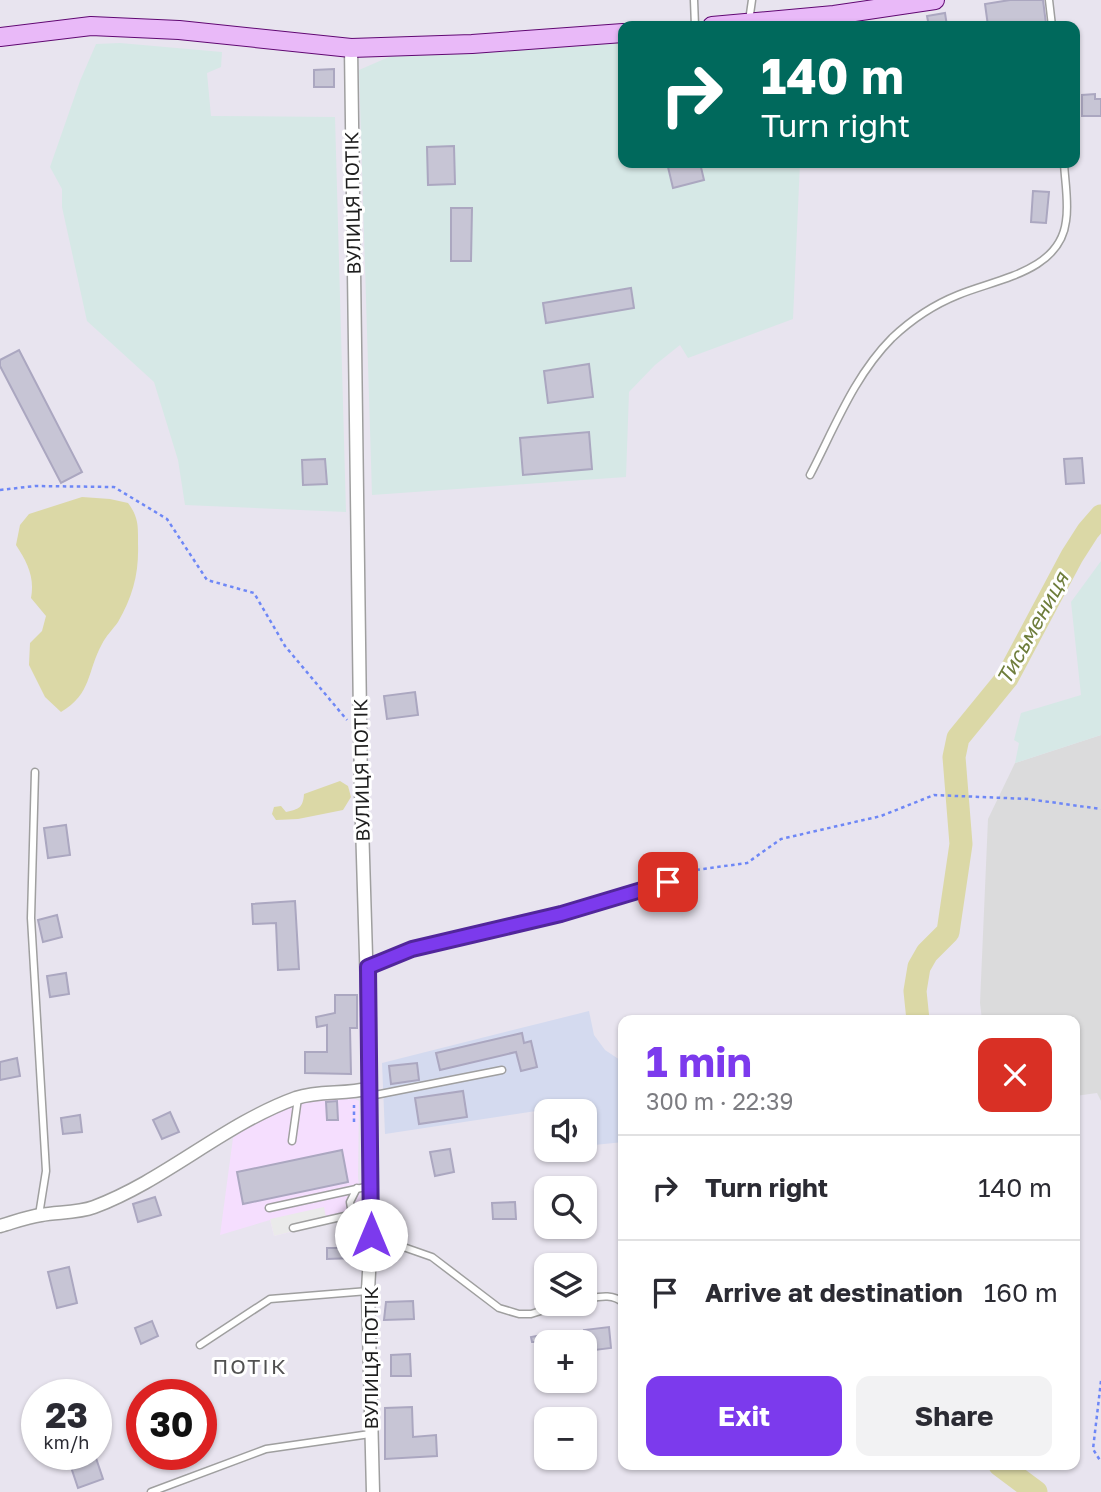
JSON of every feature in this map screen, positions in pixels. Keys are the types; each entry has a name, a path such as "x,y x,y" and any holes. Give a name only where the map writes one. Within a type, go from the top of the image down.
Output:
{"street":[{"path":"770,21 834,15 935,0"},
{"path":"0,37 91,26 180,30 351,48 472,44 618,33"},
{"name":"ВУЛИЦЯ ПОТІК","path":"351,48 360,735 368,967 370,1434 373,1492"},
{"path":"0,1226 39,1215 92,1208 139,1186 262,1113 298,1098 324,1092 367,1092"}],"lane":[{"path":"694,0 695,21"},
{"path":"749,21 752,0"},
{"path":"1049,0 1051,21"},
{"path":"810,475 855,387 890,340 920,314 958,295 1020,274 1042,262 1058,246 1066,223 1064,168"},
{"path":"35,772 31,918 46,1171 39,1215"},
{"path":"368,967 412,949 561,914 668,882"},
{"path":"367,1092 502,1070"},
{"path":"292,1141 298,1098"},
{"path":"269,1208 370,1185"},
{"path":"352,1214 350,1202 357,1188"},
{"path":"293,1228 371,1210"},
{"path":"371,1235 432,1257 499,1308 519,1314 534,1313"},
{"path":"200,1345 270,1299 369,1291"},
{"path":"597,1297 618,1298"},
{"path":"151,1492 266,1449 370,1434"}],"path":[{"path":"0,490 35,486 114,487 167,519 207,580 254,593 285,646 360,735"},
{"path":"668,882 688,871 747,863 781,839 881,816 934,795 1028,799 1101,809"},
{"path":"354,1122 354,1102 367,1092"},
{"path":"1101,1381 1093,1449 1101,1462"}],"shaded area":[{"path":"618,42 618,168 800,168 793,319 688,358 680,345 655,365 629,392 626,477 372,495 359,70 398,53"},
{"path":"120,43 222,52 221,67 207,73 211,116 335,117 346,512 185,505 178,460 154,382 87,321 62,207 62,189 50,167 96,44"},
{"path":"82,497 128,503 137,522 137,565 128,603 102,644 84,690 61,712 45,697 29,665 30,643 42,631 46,616 31,598 29,570 16,545 20,525 29,514"},
{"path":"1101,561 1101,735 1015,763 1019,743 1014,740 1021,713 1081,695 1071,602"},
{"path":"1101,735 1101,1101 1097,1093 1080,1095 1080,1015 981,1015 988,819 1015,763"},
{"path":"340,781 348,786 351,797 343,810 298,819 276,820 272,814 274,807 281,806 286,812 297,809 303,802 304,794"},
{"path":"589,1011 594,1035 605,1050 618,1059 618,1143 597,1145 597,1099 534,1099 534,1111 385,1134 382,1063"},
{"path":"348,1095 359,1101 358,1177 362,1215 274,1236 270,1220 220,1235 233,1138 267,1113 310,1096"},
{"path":"324,1207 327,1223 274,1236 270,1219"}],"building":[{"path":"1010,0 1043,0 1046,21 987,21 985,4"},
{"path":"945,13 946,21 928,21 927,16"},
{"path":"334,69 334,87 314,87 314,70"},
{"path":"1095,94 1095,99 1101,99 1101,116 1082,116 1082,95"},
{"path":"454,146 455,184 428,185 427,147"},
{"path":"668,168 701,168 704,180 673,188"},
{"path":"1033,191 1049,192 1046,223 1031,222"},
{"path":"451,208 472,208 471,261 451,261"},
{"path":"631,288 634,308 546,323 543,303"},
{"path":"19,350 82,472 61,483 0,366 0,360"},
{"path":"589,364 593,397 548,403 544,371"},
{"path":"589,432 592,469 523,475 520,438"},
{"path":"1082,458 1084,483 1066,484 1064,459"},
{"path":"325,459 327,484 303,485 302,460"},
{"path":"415,692 418,715 387,719 384,696"},
{"path":"66,825 70,855 48,858 44,828"},
{"path":"295,901 299,969 278,970 276,923 253,924 252,904"},
{"path":"57,915 62,937 43,942 38,920"},
{"path":"66,973 69,994 50,997 47,976"},
{"path":"335,995 357,995 357,1028 350,1028 351,1074 305,1073 305,1052 327,1052 327,1025 317,1027 316,1017 335,1013"},
{"path":"522,1033 524,1043 531,1041 537,1067 521,1071 516,1052 440,1070 436,1053"},
{"path":"17,1058 20,1076 0,1080 0,1062"},
{"path":"417,1063 419,1080 391,1084 389,1066"},
{"path":"463,1091 467,1117 419,1124 415,1098"},
{"path":"337,1101 338,1120 327,1120 326,1102"},
{"path":"170,1112 179,1132 162,1139 153,1120"},
{"path":"80,1115 82,1132 63,1134 61,1118"},
{"path":"450,1149 454,1172 435,1176 430,1152"},
{"path":"342,1150 348,1182 243,1204 237,1172"},
{"path":"155,1197 161,1215 138,1222 133,1204"},
{"path":"515,1202 516,1219 493,1219 492,1203"},
{"path":"327,1248 353,1248 354,1258 327,1259"},
{"path":"69,1267 77,1303 57,1308 48,1272"},
{"path":"413,1301 414,1319 384,1320 386,1302"},
{"path":"152,1321 158,1336 141,1344 135,1328"},
{"path":"609,1327 611,1348 597,1350 597,1330 584,1330"},
{"path":"410,1354 411,1376 391,1376 391,1355"},
{"path":"412,1407 413,1437 436,1435 437,1456 385,1459 385,1408"},
{"path":"72,1470 100,1470 103,1479 78,1488"}],"waterway":[{"name":"Тисьмениця","path":"917,1015 915,991 919,967 927,953 948,932 961,844 954,757 958,738 1007,678 1072,556 1101,516"},
{"name":"Тисьмениця","path":"1007,1470 1036,1492"}],"district":[{"name":"ПОТІК","path":"250,1366"}],"route":[{"path":"371,1235 368,967 412,949 561,914 668,882"}]}
